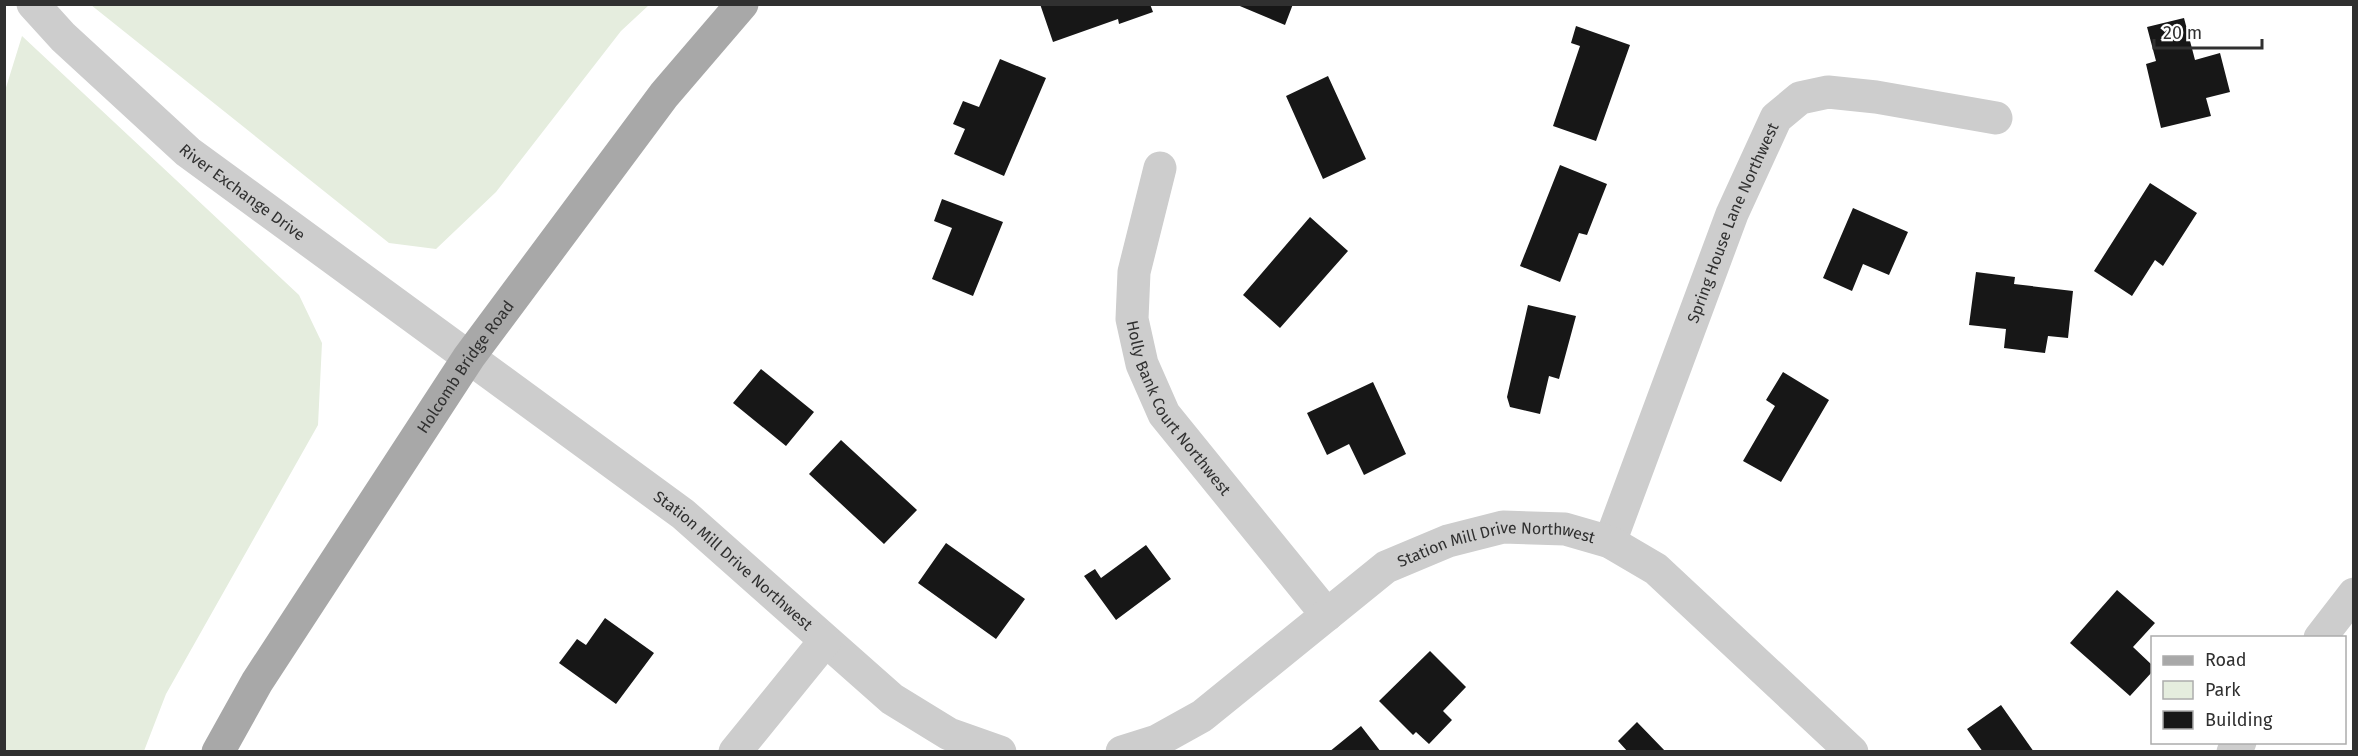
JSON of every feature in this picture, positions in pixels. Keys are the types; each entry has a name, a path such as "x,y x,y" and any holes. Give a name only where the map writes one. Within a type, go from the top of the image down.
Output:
{"main road":[{"name":"Holcomb Bridge Road","path":"218,752 256,682 469,357 664,95 742,4"}],"street":[{"name":"River Exchange Drive","path":"33,4 63,37 189,152 469,357"},
{"name":"Spring House Lane Northwest","path":"1610,542 1732,214 1776,118 1800,98 1828,92 1876,97 1996,118"},
{"name":"Holly Bank Court Northwest","path":"1160,168 1134,272 1132,319 1142,364 1164,414 1327,615"},
{"name":"Station Mill Drive Northwest","path":"469,357 683,514 892,699 949,734 1000,752"},
{"name":"Station Mill Drive Northwest","path":"1122,752 1157,741 1202,717 1386,567 1448,541 1503,527 1565,529 1610,542 1656,569 1852,752"},
{"path":"2322,636 2354,594"},
{"path":"735,752 825,641"}],"green space":[{"path":"91,5 649,5 621,31 496,192 436,249 389,243"},
{"path":"22,36 299,295 322,343 318,425 166,694 144,751 5,751 4,94"}],"building":[{"path":"1040,4 1150,4 1153,12 1119,24 1118,19 1053,42"},
{"path":"1235,4 1293,4 1285,25"},
{"path":"2184,18 2195,60 2220,53 2230,92 2206,98 2211,116 2161,128 2146,64 2156,61 2147,27"},
{"path":"1576,26 1630,45 1596,141 1553,126 1580,46 1571,43"},
{"path":"1000,59 1046,78 1004,176 954,154 965,129 953,124 963,101 979,107"},
{"path":"1328,76 1366,159 1323,179 1286,96"},
{"path":"1560,165 1607,184 1587,235 1579,233 1560,282 1520,266"},
{"path":"2150,183 2197,213 2163,266 2155,260 2132,296 2094,271"},
{"path":"942,199 1003,222 973,296 932,279 952,228 934,221"},
{"path":"1853,208 1908,232 1889,275 1863,264 1852,291 1823,278"},
{"path":"1310,217 1348,251 1280,328 1243,295"},
{"path":"1976,272 2015,277 2014,284 2073,291 2068,338 2048,336 2045,353 2004,348 2006,329 1969,325"},
{"path":"1528,305 1576,316 1559,379 1549,376 1540,414 1510,407 1507,397"},
{"path":"761,369 814,412 786,446 733,403"},
{"path":"1783,372 1829,400 1781,482 1743,461 1775,406 1766,400"},
{"path":"1373,382 1406,454 1364,475 1349,444 1327,455 1307,413"},
{"path":"841,440 917,510 884,544 809,474"},
{"path":"946,543 1025,599 996,639 918,583"},
{"path":"1146,545 1171,579 1116,620 1084,576 1095,569 1101,578"},
{"path":"2117,590 2155,623 2133,647 2151,664 2151,673 2130,696 2070,643"},
{"path":"605,618 654,653 616,704 559,663 577,639 586,645"},
{"path":"1430,651 1466,687 1443,711 1452,720 1429,744 1416,732 1413,735 1379,701"},
{"path":"2001,705 2034,752 1983,752 1967,729"},
{"path":"1637,722 1666,752 1628,752 1618,741"},
{"path":"1361,726 1381,752 1329,752"}]}
